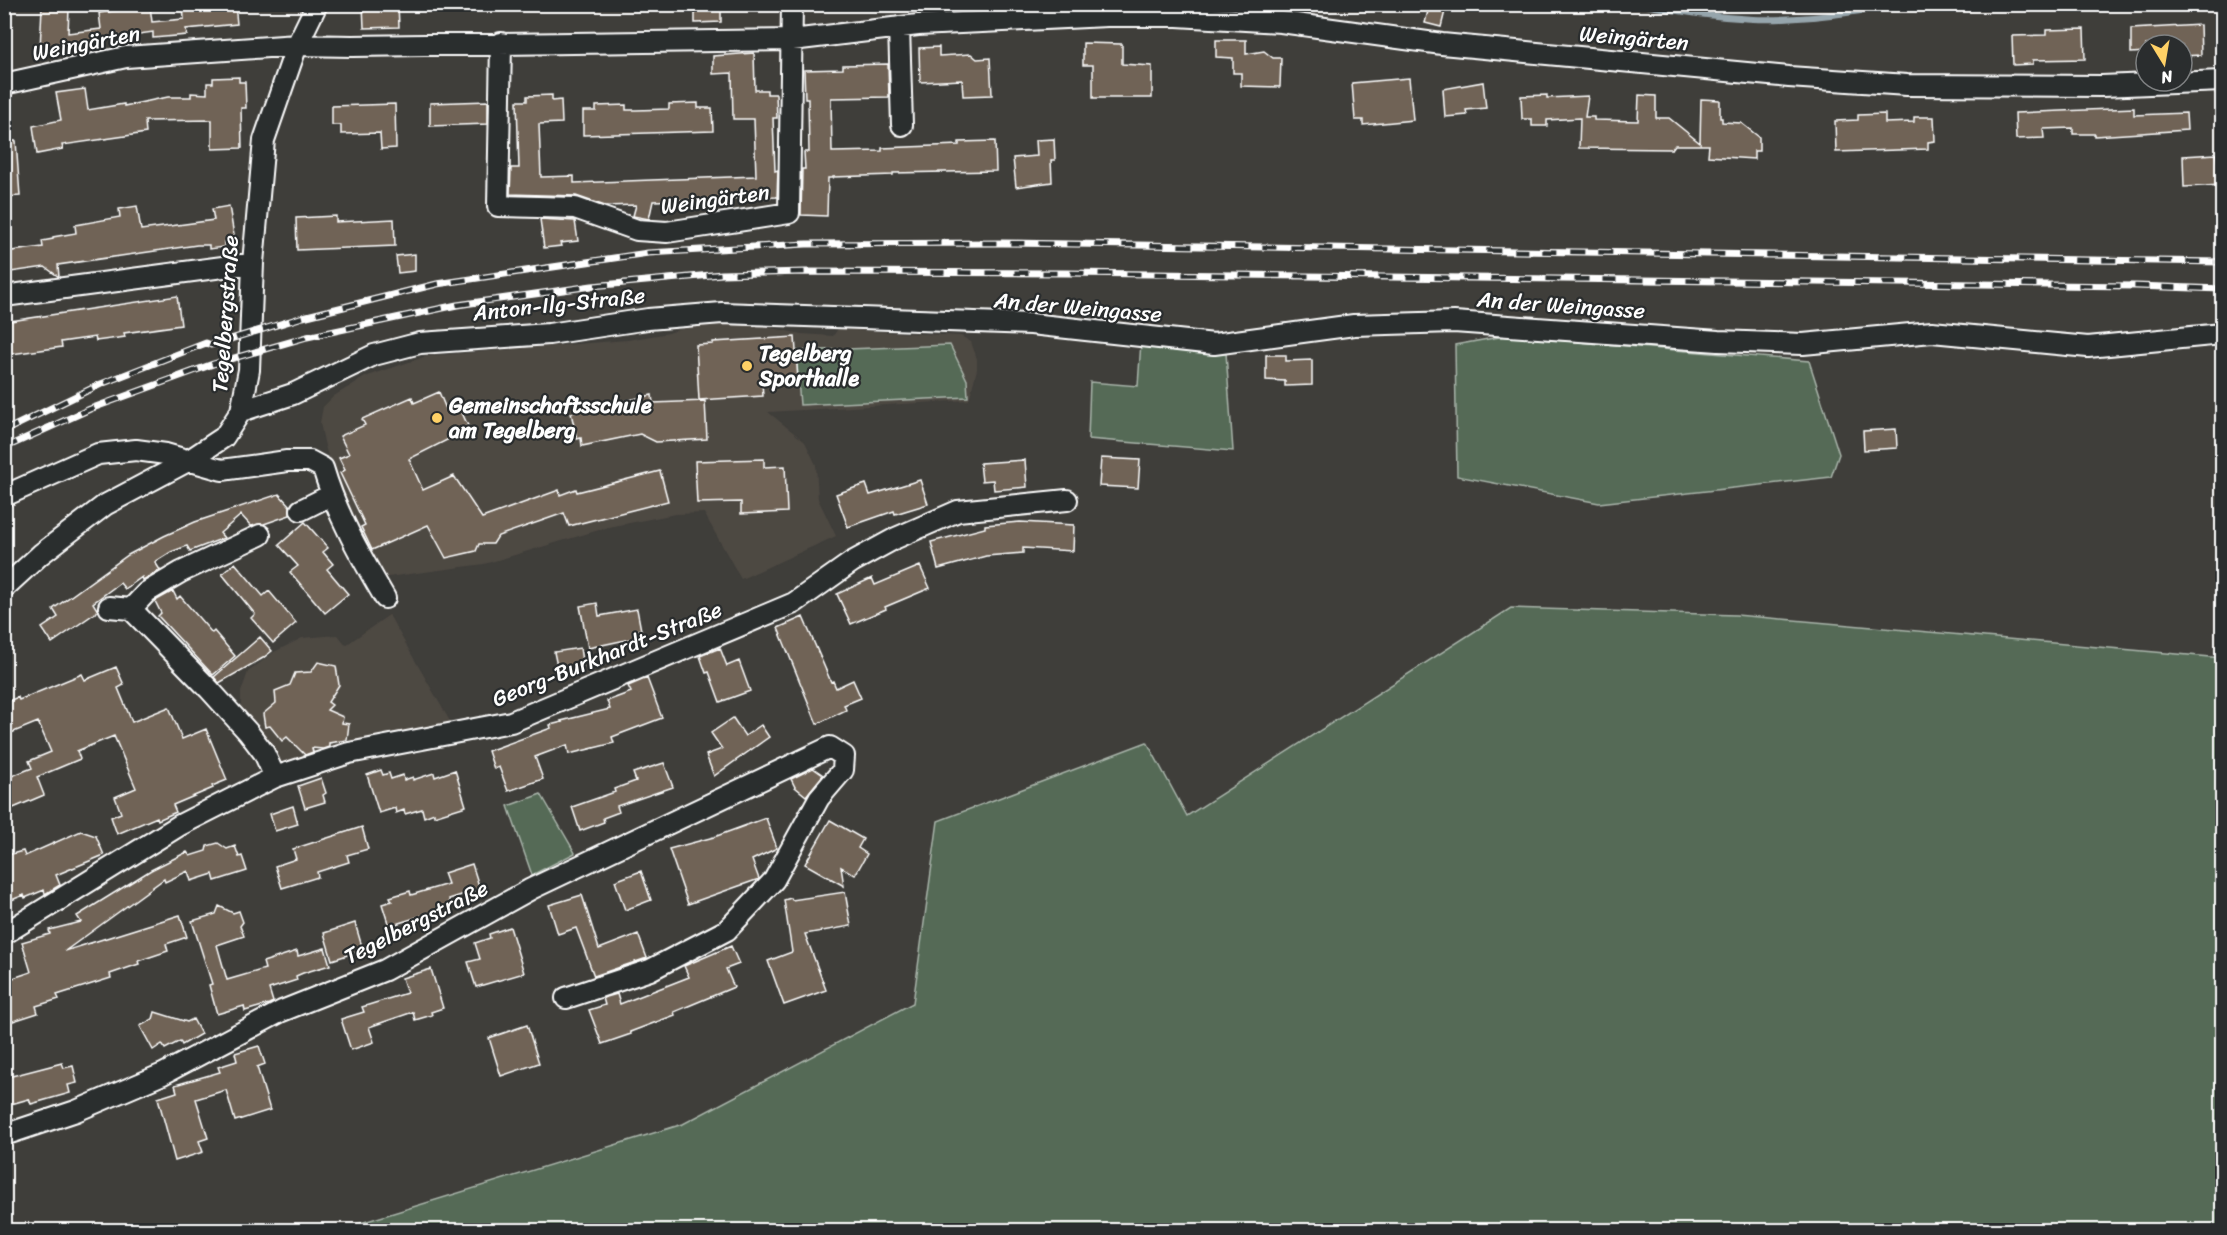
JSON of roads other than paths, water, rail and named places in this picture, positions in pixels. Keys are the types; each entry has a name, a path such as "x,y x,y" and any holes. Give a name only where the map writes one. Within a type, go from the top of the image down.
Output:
{"street":[{"name":"Tegelbergstraße","path":"4,588 41,554 105,506 188,461 224,437 241,411 249,370 253,263 264,140 297,45 317,4"},
{"path":"792,4 792,40"},
{"name":"Weingärten","path":"4,84 126,57 297,45 792,40 899,27 1177,10 1342,29 1442,44 1777,76 1907,85 2102,86 2223,81"},
{"path":"899,27 902,125"},
{"name":"Weingärten","path":"501,43 498,206 575,208 637,230 667,232 789,213 792,40"},
{"path":"4,296 253,263"},
{"name":"Anton-Ilg-Straße","path":"241,411 293,394 374,356 420,343 549,334 648,319 722,313 896,318"},
{"name":"An der Weingasse","path":"896,318 1031,324 1215,344 1354,325 1454,321 1718,341 1803,344 1932,332 2088,347 2223,334"},
{"path":"4,496 98,454 136,450 166,454 222,470 286,461 310,461 323,468 331,495 361,557 385,598"},
{"path":"301,510 331,495"},
{"name":"Georg-Burkhardt-Straße","path":"4,934 180,825 275,777 349,753 511,722 794,603 852,562 896,538 958,511 1067,500"},
{"path":"131,609 147,592 181,572 260,535"},
{"path":"109,607 131,609 248,732 264,753 275,777"},
{"name":"Tegelbergstraße","path":"4,1136 76,1111 163,1074 282,1011 385,970 531,889 830,747 844,756 843,770 819,798 774,880 727,930 650,970 566,998"}],"waterway":[{"path":"1640,4 1682,12 1753,19 1790,19 1904,4"}],"railway":[{"path":"4,431 101,384 206,343 211,345 303,317 437,284 648,253 806,244 1002,243 2222,262"},
{"path":"4,448 90,409 213,364 307,337 457,305 592,286 722,274 1066,273 2136,286 2222,289"}],"place":[{"name":"Tegelberg Sporthalle","path":"747,366"},
{"name":"Gemeinschaftsschule am Tegelberg","path":"437,418"}]}
